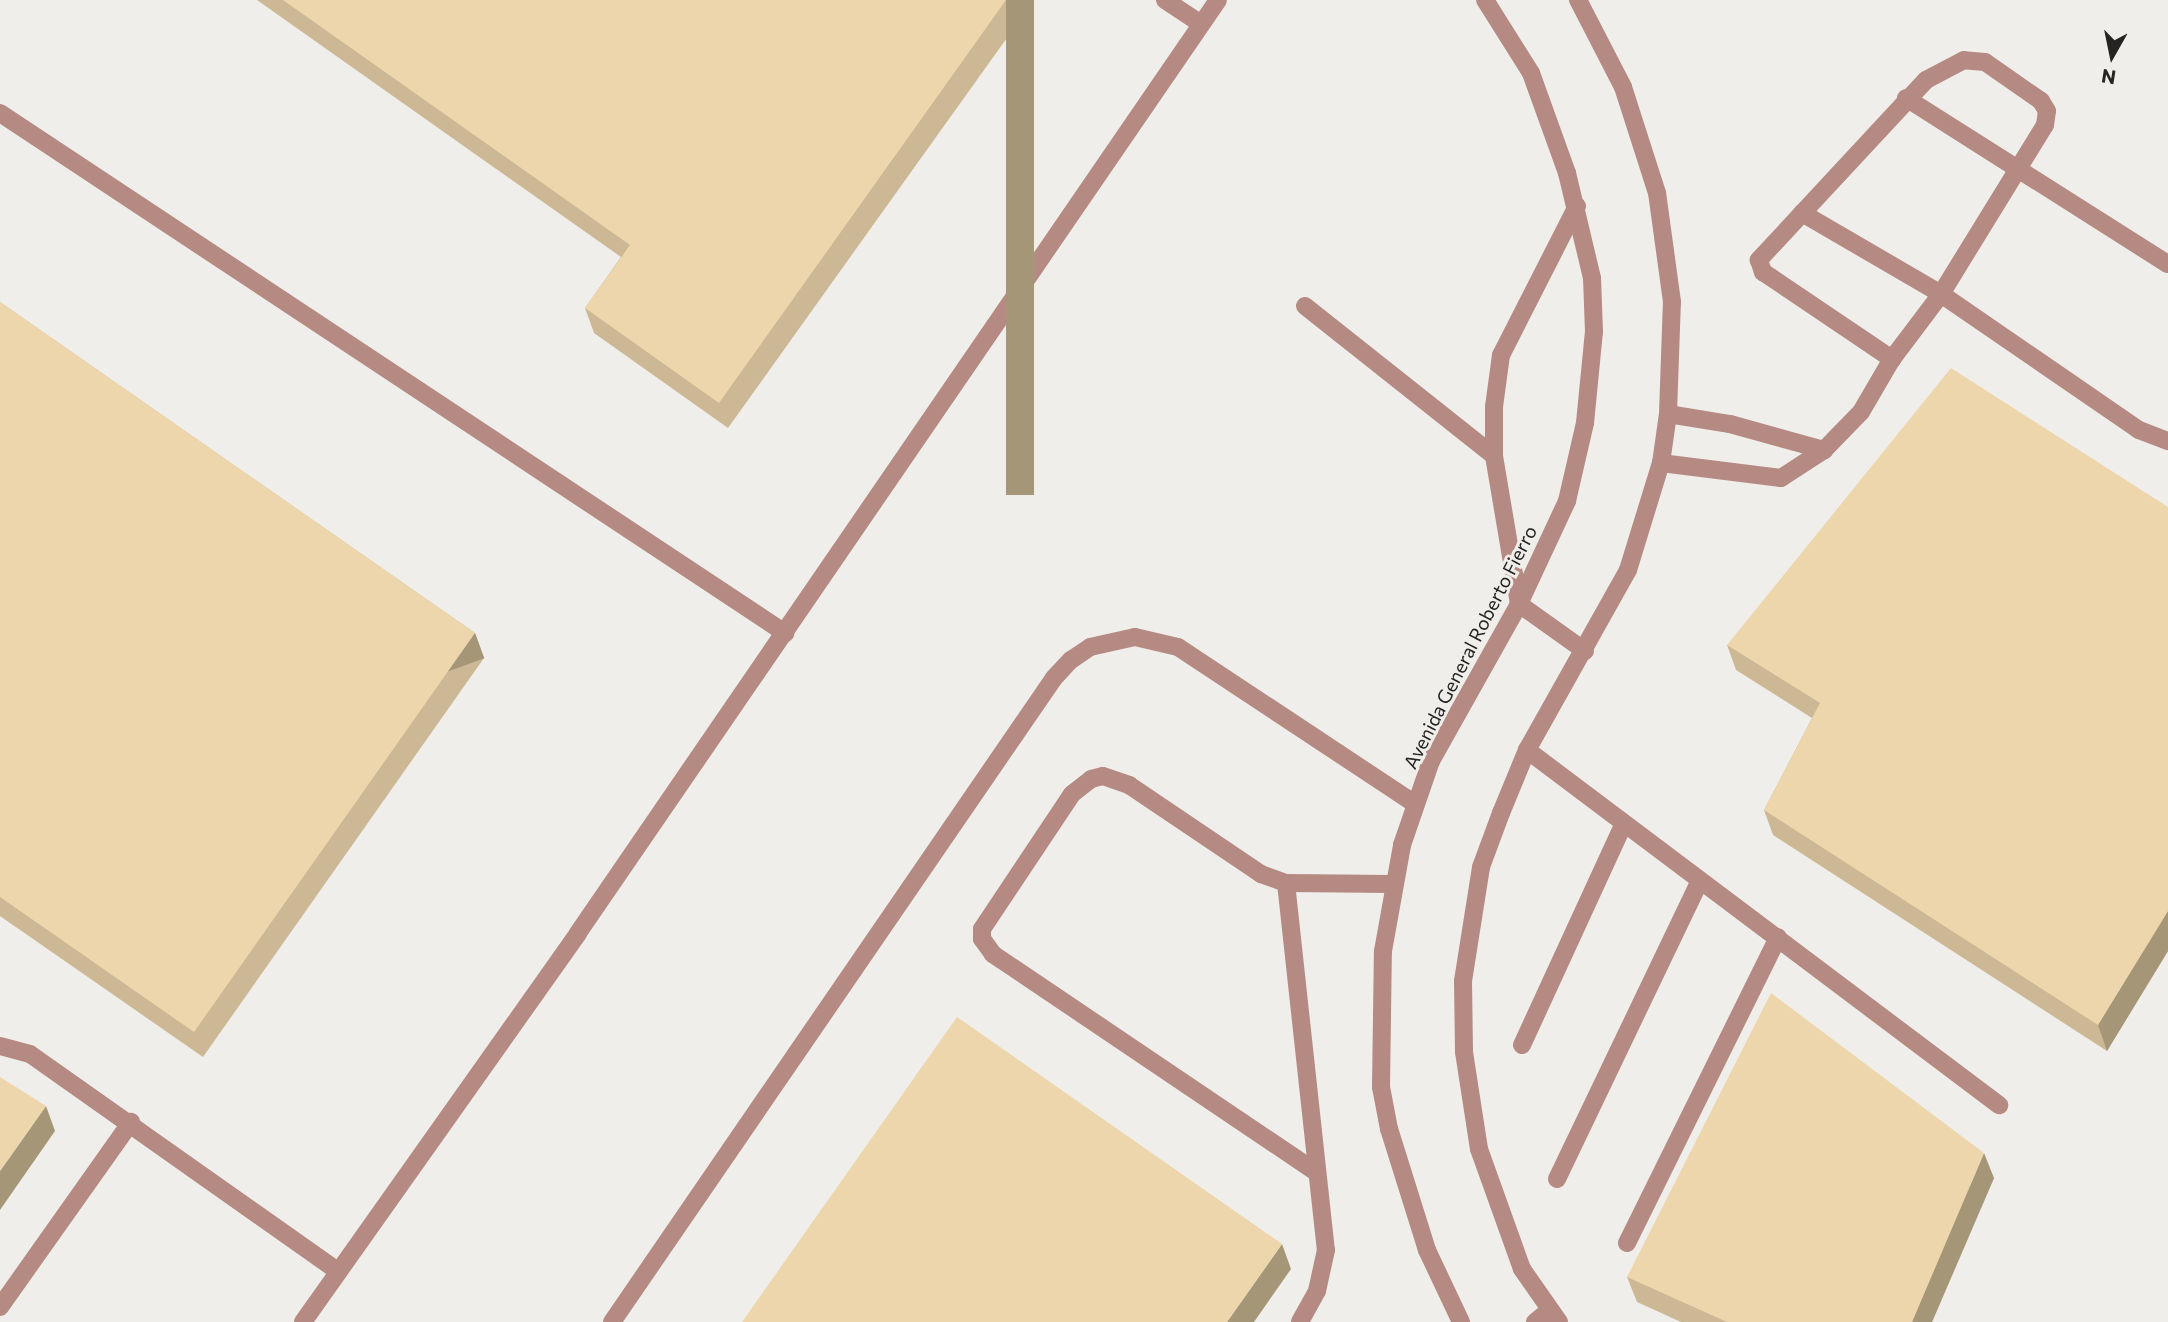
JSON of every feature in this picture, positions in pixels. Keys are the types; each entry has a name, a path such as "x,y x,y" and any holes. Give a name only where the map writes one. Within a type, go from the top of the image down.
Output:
{"street":[{"path":"1165,0 1201,24"},
{"path":"303,1322 785,633 1218,0"},
{"name":"Avenida General Roberto Fierro","path":"1461,1322 1427,1250 1403,1184 1381,1087 1380,992 1393,884 1415,804 1452,719 1519,604 1567,501 1585,423 1594,332 1592,278 1577,206 1531,73 1485,0"},
{"path":"1535,1322 1555,1316 1522,1269 1500,1215 1479,1149 1464,1052 1462,981 1481,867 1527,750 1629,570 1661,463 1668,414 1672,302 1657,193 1623,87 1578,0"},
{"path":"1661,463 1781,478 1824,450 1861,412 1892,359 1941,294 2045,125 2047,111 2041,101 2005,72 1985,62 1964,60 1946,66 1906,98 1762,255 1760,268 1892,359"},
{"path":"1906,98 2017,172 2168,264"},
{"path":"0,113 785,633"},
{"path":"1577,206 1501,355 1494,407 1494,456 1519,604 1585,651"},
{"path":"1802,213 1941,294 2139,430 2168,441"},
{"path":"1305,306 1494,456"},
{"path":"1668,414 1730,424 1824,450"},
{"path":"612,1322 1054,678 1071,660 1090,648 1135,637 1178,647 1415,804"},
{"path":"1527,750 1999,1105"},
{"path":"1316,1172 993,954 982,939 985,919 1072,794 1091,779 1103,776 1129,785 1261,874 1286,883 1393,884"},
{"path":"1522,1045 1624,823"},
{"path":"1558,1179 1700,880"},
{"path":"1286,883 1326,1250 1317,1292 1300,1322"},
{"path":"1627,1243 1778,937"},
{"path":"0,1046 30,1054 131,1122 338,1271"},
{"path":"0,1307 131,1122"}],"building":[{"path":"283,0 1006,0 719,403 585,308 630,245"},
{"path":"0,302 475,633 194,1032 0,897"},
{"path":"1951,368 2168,507 2168,911 2098,1025 1764,810 1820,703 1727,645"},
{"path":"1771,993 1984,1153 1912,1322 1727,1322 1627,1277"},
{"path":"957,1017 1282,1244 1227,1322 742,1322"},
{"path":"0,1077 46,1106 0,1171"}]}
